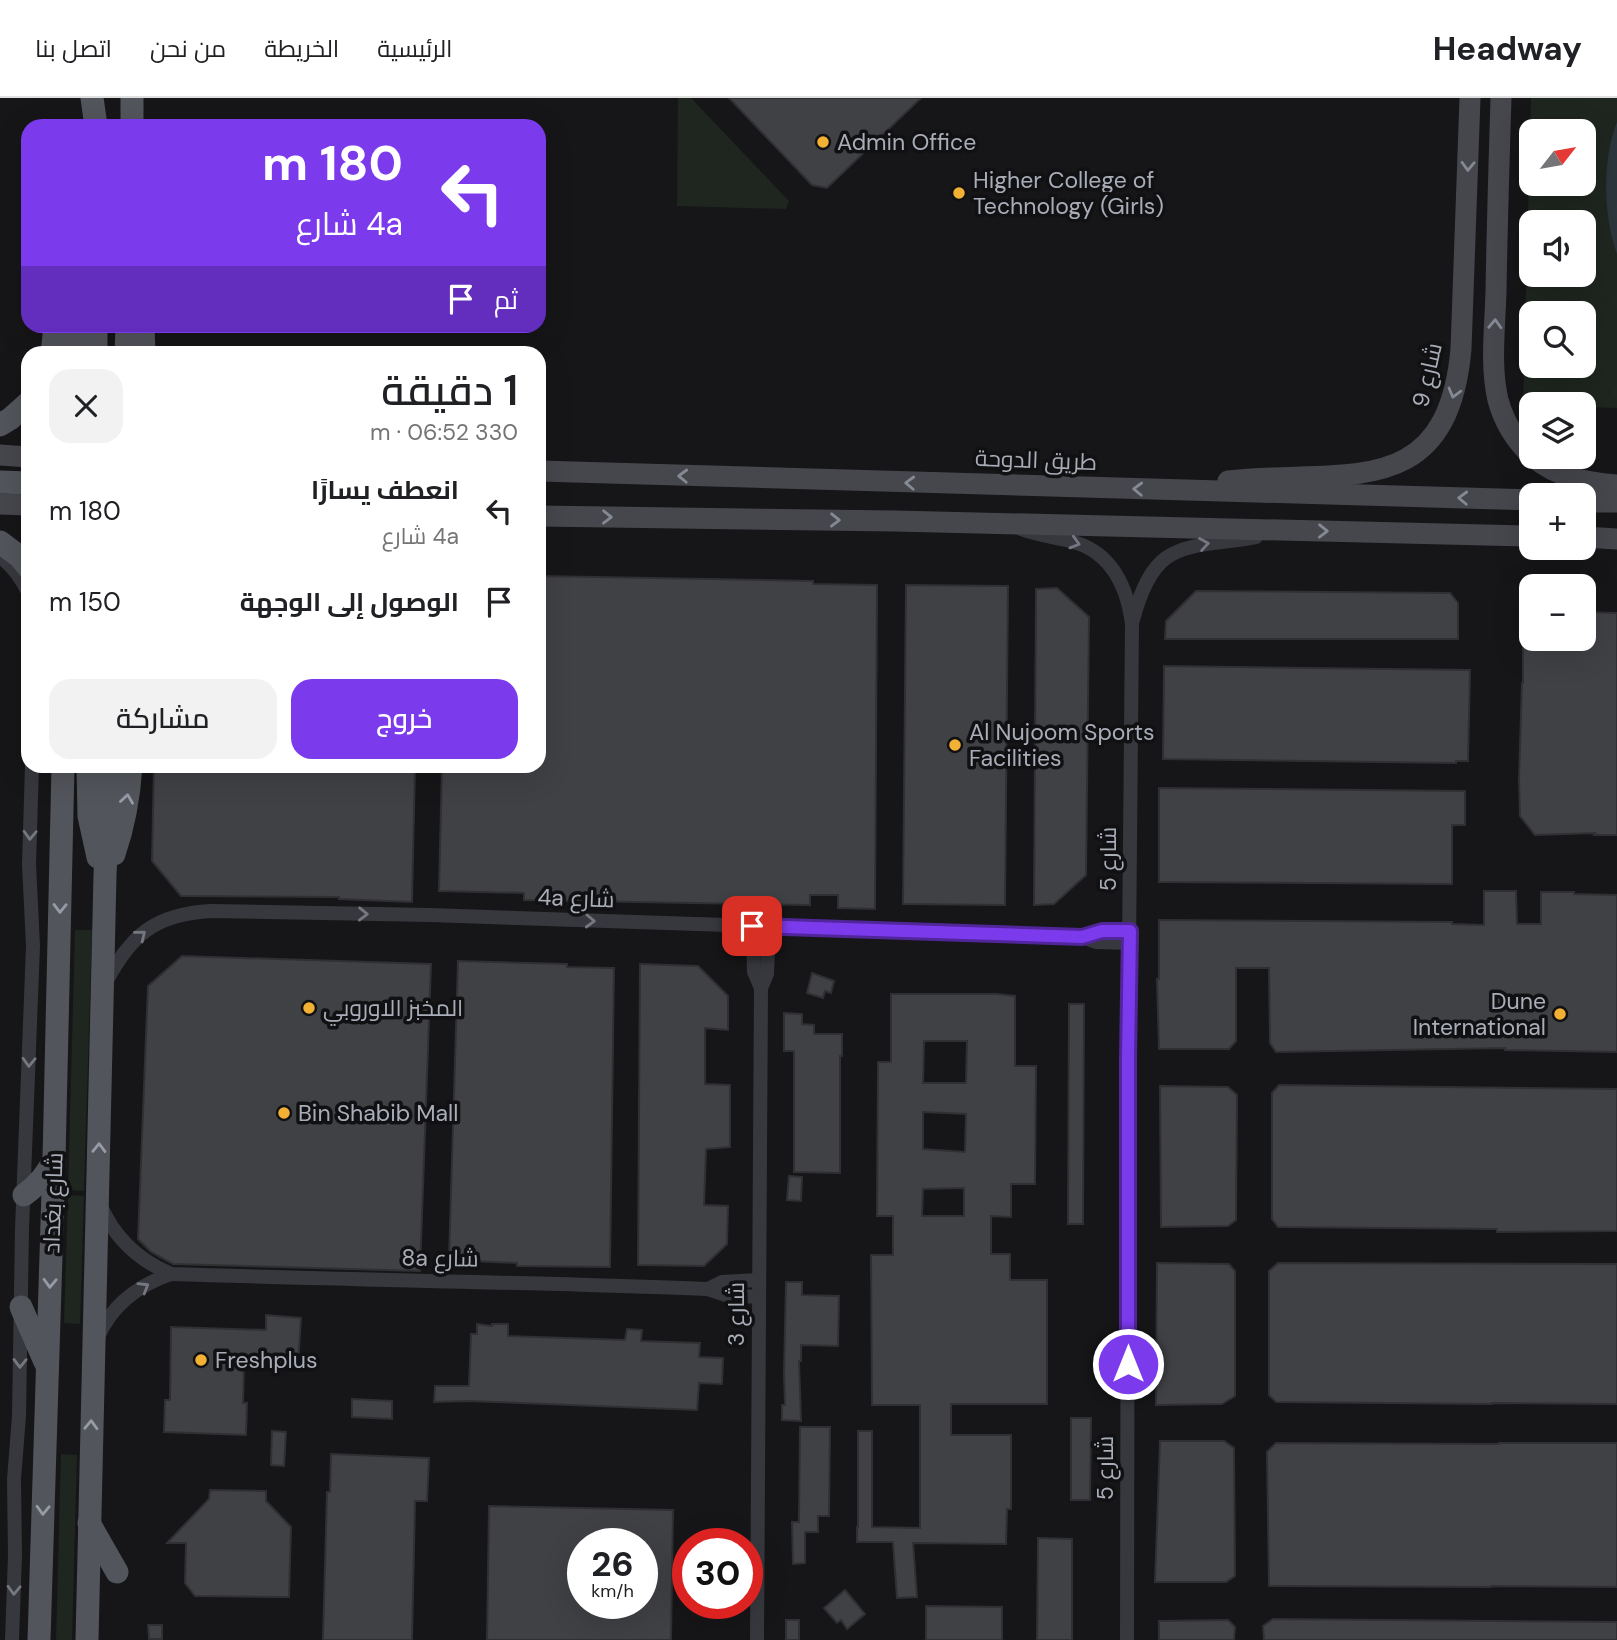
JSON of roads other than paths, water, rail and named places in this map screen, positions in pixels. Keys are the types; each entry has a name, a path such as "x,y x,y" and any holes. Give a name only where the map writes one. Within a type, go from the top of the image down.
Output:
{"main road":[{"path":"80,119 81,98"},
{"path":"92,98 95,119"},
{"path":"132,98 132,119"},
{"name":"شارع 9","path":"1180,491 1250,478 1368,473 1397,464 1411,456 1435,435 1450,406 1460,368 1470,98"},
{"path":"1501,98 1494,339 1496,388 1508,426 1519,441"},
{"path":"0,425 21,409"},
{"path":"0,455 21,456"},
{"path":"1550,469 1574,479 1617,485"},
{"name":"طريق الدوحة","path":"546,471 1519,500"},
{"path":"0,482 21,483"},
{"path":"1596,502 1617,502"},
{"path":"0,504 21,505"},
{"path":"546,516 1519,536"},
{"path":"1596,538 1617,539"},
{"path":"0,542 21,558"},
{"name":"شارع بغداد","path":"39,1640 63,773"},
{"path":"88,773 91,831 105,876"},
{"name":"شارع بغداد","path":"86,1640 109,773"},
{"path":"105,876 122,827 130,773"},
{"path":"24,1195 42,1180 54,1159"},
{"path":"21,1307 48,1368"},
{"path":"88,1523 117,1572"}],"street":[{"name":"شارع 5","path":"1009,524 1041,536 1083,545 1105,560 1121,580 1132,624 1127,1640"},
{"name":"شارع 5","path":"1132,624 1150,575 1175,552 1196,545 1243,539 1282,530"},
{"path":"0,557 21,580"},
{"path":"12,1640 14,1479 19,1416 33,946 29,864 32,773"},
{"name":"4a شارع","path":"102,990 130,944 147,929 167,918 189,912 402,915 1082,937 1102,931 1130,937"},
{"name":"شارع 3","path":"752,926 754,972 761,988"},
{"name":"شارع 3","path":"758,1640 761,988 767,974 769,927"},
{"name":"8a شارع","path":"98,1199 111,1227 131,1250 157,1268 172,1273 708,1289 726,1295 758,1297"},
{"name":"8a شارع","path":"94,1346 108,1318 130,1295 142,1286 172,1273"},
{"name":"8a شارع","path":"708,1289 722,1282 758,1280"}],"place":[{"name":"Admin Office","path":"823,142"},
{"name":"Higher College of Technology (Girls)","path":"959,193"},
{"name":"Al Nujoom Sports Facilities","path":"955,745"},
{"name":"المخبز الاوروبي","path":"309,1008"},
{"name":"Dune International","path":"1560,1014"},
{"name":"Bin Shabib Mall","path":"284,1113"},
{"name":"Freshplus","path":"201,1360"}]}
